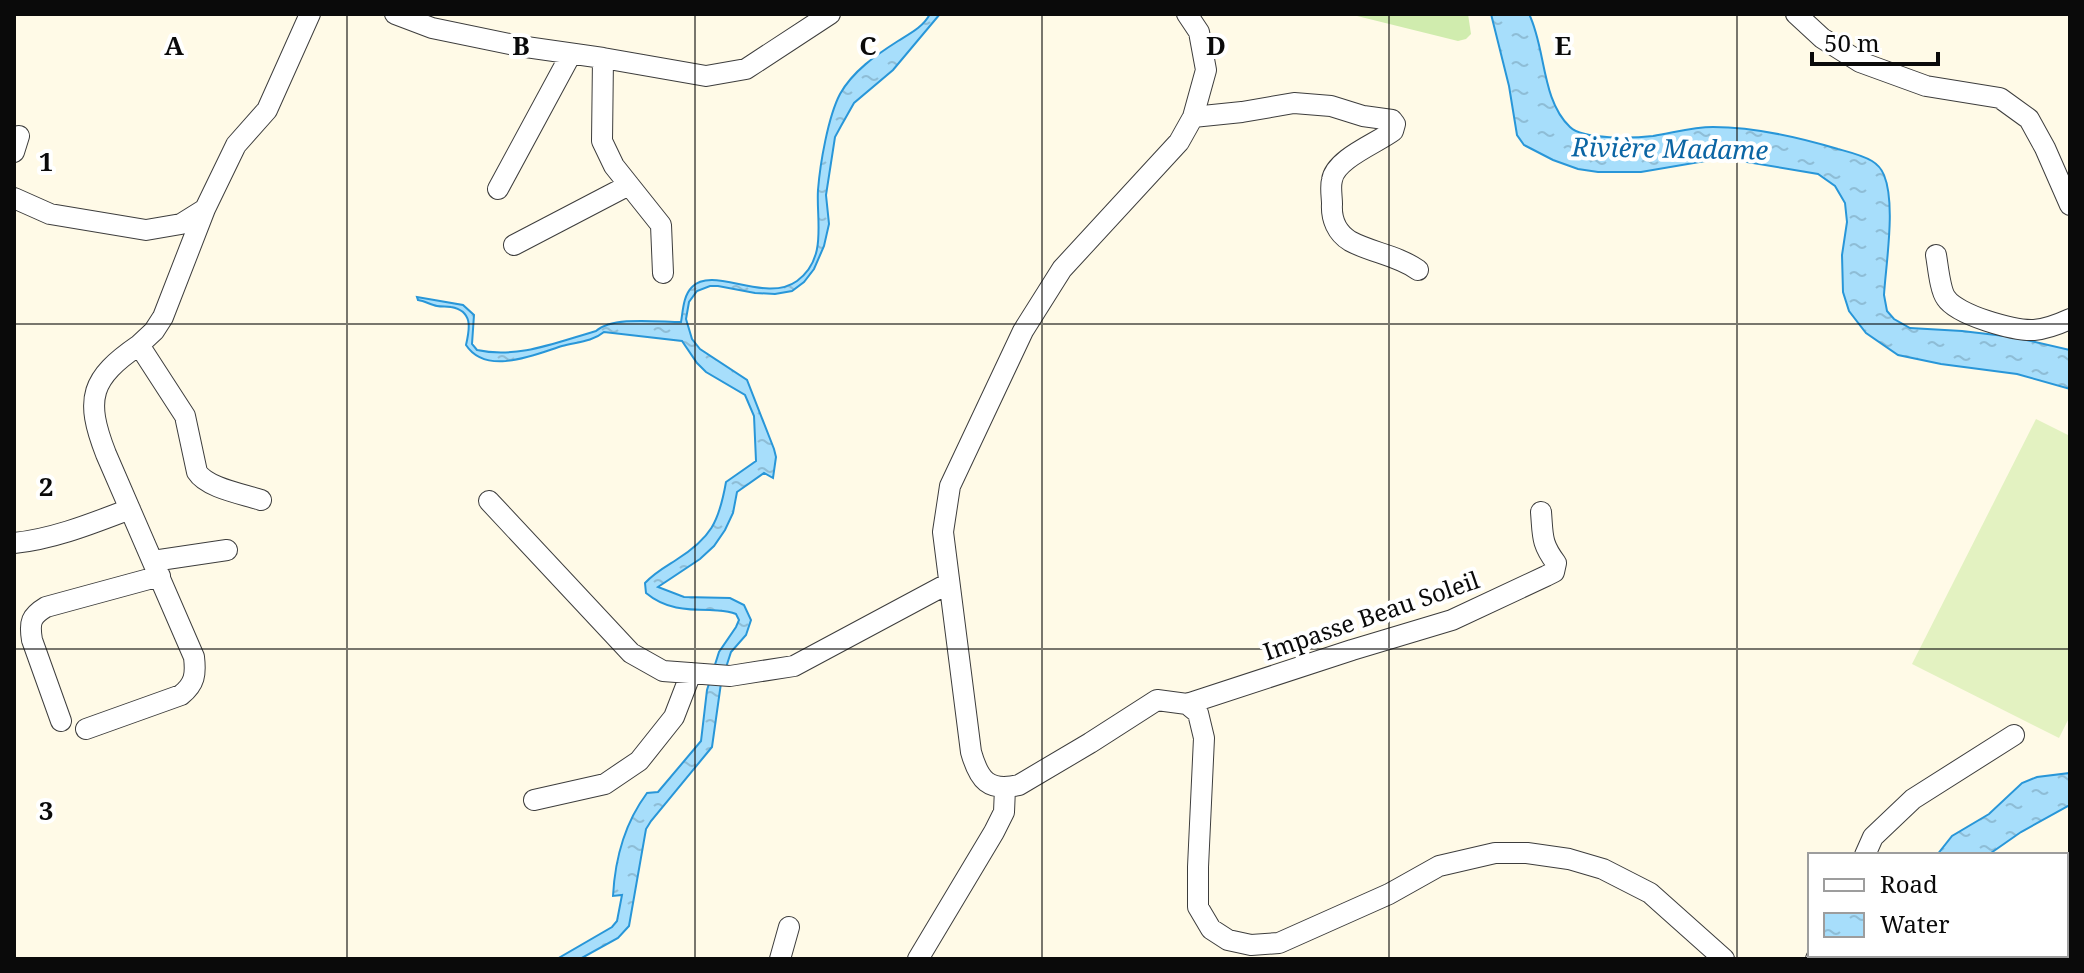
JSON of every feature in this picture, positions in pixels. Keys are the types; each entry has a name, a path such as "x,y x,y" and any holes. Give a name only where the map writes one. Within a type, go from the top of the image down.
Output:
{"street":[{"path":"86,729 181,695 194,680 194,657 99,435 95,402 97,388 107,370 154,331 163,317 205,209 236,145 267,110 310,14"},
{"path":"395,14 432,28 519,46 706,76 746,69 830,14"},
{"path":"1187,14 1199,32 1206,70 1193,117 1179,142 1062,269 1023,331 950,486 943,532 971,752 976,770 995,788 1019,785 1157,700 1187,704 1198,713 1204,738 1198,907 1211,929 1228,940 1251,945 1279,943 1389,894 1439,866 1495,853 1527,853 1569,859 1603,869 1650,893 1724,959"},
{"path":"1796,14 1822,38 1860,62 1926,86 2000,98 2029,119 2070,205"},
{"path":"498,189 571,54"},
{"path":"603,58 602,141 614,166 661,225 663,273"},
{"path":"1193,117 1294,103 1331,106 1363,116 1392,120 1395,124 1393,131 1338,167 1332,179 1331,213 1336,227 1349,240 1406,262 1418,270"},
{"path":"514,245 629,185"},
{"path":"14,198 50,214 146,230 181,224 205,209"},
{"path":"1936,255 1945,298 1959,310 1993,323 2033,330 2070,319"},
{"path":"139,345 185,416 201,478 261,500"},
{"path":"489,501 631,653 663,671 730,676 794,666 949,583"},
{"path":"14,543 75,529 130,509"},
{"name":"Impasse Beau Soleil","path":"1187,704 1452,620 1554,572 1556,563 1543,541 1541,512"},
{"path":"61,721 32,640 31,620 36,613 156,568 227,550"},
{"path":"534,800 605,784 639,761 674,717 691,673"},
{"path":"1866,853 1873,837 1913,799 2014,735"},
{"path":"918,959 994,832 1004,812 1005,788"},
{"path":"780,959 789,927"}],"green space":[{"path":"1349,14 1468,14 1471,34 1458,41"},
{"path":"2036,419 2070,436 2070,716 2059,738 1912,664"}],"water":[{"path":"930,14 940,14 893,70 854,103 835,137 826,195 829,224 824,246 814,269 804,282 792,291 775,294 710,286 697,291 689,302 686,319 692,339 700,349 747,380 776,457 773,478 764,473 737,492 733,513 714,546 658,587 684,597 730,598 744,605 751,620 746,635 731,652 721,683 712,747 646,829 629,926 618,938 580,959 557,959 617,921 622,895 613,896 616,868 632,817 647,793 658,792 701,741 707,690 719,652 739,620 736,614 729,612 668,605 646,593 645,583 698,544 712,528 726,482 756,461 754,416 745,395 706,372 682,341 604,332 589,340 525,358 486,360 466,345 469,327 463,312 432,305 417,297 463,305 474,315 472,344 477,350 507,352 552,344 613,323 681,322 687,295 701,281 726,281 770,289 797,281 807,272 817,250 821,167 828,128 840,94 866,64 924,23"},
{"name":"Rivière Madame","path":"1491,14 1529,14 1554,103 1570,127 1577,131 1622,137 1729,127 1807,140 1872,161 1884,175 1888,187 1889,234 1884,295 1887,311 1910,328 2013,337 2070,350 2070,389 2017,374 1898,355 1866,333 1849,311 1843,292 1842,255 1847,222 1845,203 1835,186 1818,174 1723,158 1641,172 1598,172 1553,160 1524,145 1517,135 1509,86"},
{"path":"2070,773 2070,805 1991,853 1939,853 1952,836 1989,814 2022,783 2037,777"}]}
